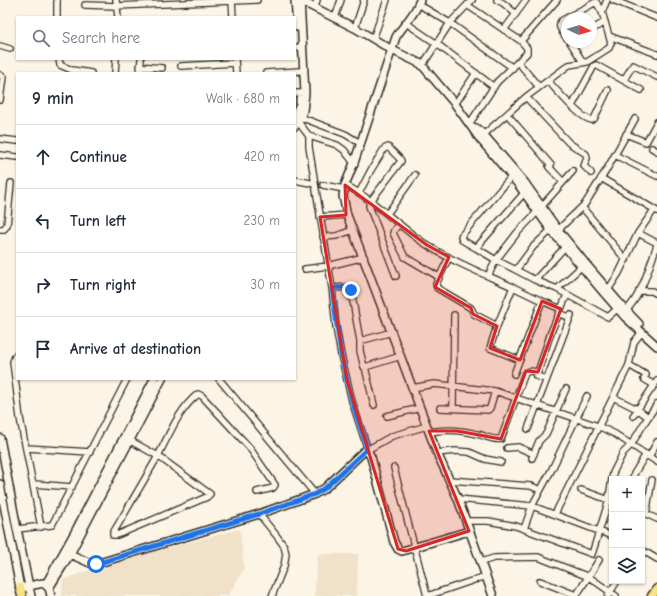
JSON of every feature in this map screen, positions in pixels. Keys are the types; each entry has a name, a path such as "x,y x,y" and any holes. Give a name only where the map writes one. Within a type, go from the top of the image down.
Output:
{"main road":[{"path":"652,596 657,589"}],"street":[{"path":"57,0 57,16"},
{"path":"85,5 257,0"},
{"path":"295,0 296,16"},
{"path":"297,119 304,104 306,93 300,0 316,4 335,18 422,66 482,137 520,177 566,248 581,267 617,309 657,346"},
{"path":"335,18 341,0"},
{"path":"355,28 364,0"},
{"path":"373,39 387,0"},
{"path":"422,66 450,23 472,0"},
{"path":"497,0 516,14"},
{"path":"504,30 526,0"},
{"path":"521,41 557,0"},
{"path":"602,12 607,0"},
{"path":"613,0 657,18"},
{"path":"232,1 233,16"},
{"path":"482,137 526,97 569,65 587,62 609,48 611,43 602,12 594,1 576,12"},
{"path":"493,596 458,499 437,454 347,215 344,201 344,187 354,163 396,37 412,17 419,2 512,68"},
{"path":"117,3 118,16"},
{"path":"467,5 521,41 528,50 527,53 494,87 470,123"},
{"path":"597,27 605,22"},
{"path":"406,23 437,44 494,87"},
{"path":"296,25 300,71 298,93 300,104 297,119 309,136 309,147 332,288 341,355 352,401 367,450 369,451 371,457 394,542 402,551 469,531"},
{"path":"609,36 657,54"},
{"path":"0,46 10,49"},
{"path":"574,48 583,62"},
{"path":"59,60 60,65 65,68 86,72"},
{"path":"115,72 116,60"},
{"path":"140,72 141,60"},
{"path":"181,66 235,61 236,72"},
{"path":"518,62 539,87"},
{"path":"572,106 594,66 596,65 641,90"},
{"path":"621,79 625,78 633,65 657,77"},
{"path":"140,66 162,68"},
{"path":"283,72 300,71"},
{"path":"455,104 476,73"},
{"path":"0,74 3,77 0,100"},
{"path":"548,81 588,120 592,120 608,90"},
{"path":"526,97 569,143 586,154 587,158 584,166 591,172"},
{"path":"507,114 562,182"},
{"path":"297,119 345,134 360,143"},
{"path":"516,270 533,247 582,207 602,178 635,119"},
{"path":"626,134 646,142 657,122"},
{"path":"309,136 337,145 344,150 354,163"},
{"path":"482,137 540,209"},
{"path":"0,139 16,141"},
{"path":"359,193 384,149 388,147 390,148 401,161 370,202 370,210 396,276"},
{"path":"0,155 16,157"},
{"path":"615,155 657,176"},
{"path":"488,276 496,260 517,233 573,171"},
{"path":"386,214 415,175"},
{"path":"512,176 461,236 462,240 496,260 535,280 557,289 608,317 617,309"},
{"path":"602,178 656,211 638,233 619,274 608,290"},
{"path":"296,180 315,184"},
{"path":"0,229 4,229 7,225 11,183"},
{"path":"323,185 344,187 359,193 427,245 568,315 528,429"},
{"path":"476,248 525,192"},
{"path":"582,207 626,260"},
{"path":"320,217 347,215"},
{"path":"399,224 393,233 405,257 439,277"},
{"path":"323,236 336,236 353,230"},
{"path":"555,230 626,311 657,340"},
{"path":"626,311 633,303 639,291 657,244 638,233"},
{"path":"535,280 566,248"},
{"path":"305,269 328,266 364,257"},
{"path":"449,257 436,284 438,288 470,308 474,314 497,326"},
{"path":"557,289 581,267"},
{"path":"332,288 346,286 351,290 360,341 360,351 374,405"},
{"path":"513,287 497,326 490,348 520,360"},
{"path":"639,291 652,291 657,294"},
{"path":"70,554 90,563 96,564 259,514 315,494 325,488 367,450 392,436 428,429 457,431 477,434 498,440 501,439 525,373 529,371 538,372 551,332 567,295"},
{"path":"514,374 542,301"},
{"path":"453,408 454,315"},
{"path":"360,341 392,332"},
{"path":"556,514 629,365 634,342 642,332"},
{"path":"16,356 13,362 20,418 34,484 41,527"},
{"path":"365,367 401,356"},
{"path":"629,365 651,383 655,383 633,416"},
{"path":"536,376 546,379"},
{"path":"17,529 52,525 126,380"},
{"path":"51,596 48,586 153,380"},
{"path":"48,586 70,554 161,380"},
{"path":"220,380 315,494"},
{"path":"412,388 434,384 495,391 598,426 615,434 657,462"},
{"path":"507,448 518,447 533,456 539,441 546,434 566,389"},
{"path":"440,408 488,410 495,391"},
{"path":"129,440 158,456 209,493 209,496 117,535 113,535 112,533 158,456 180,414 196,395 199,394 249,447 274,482 275,485 273,488 257,492"},
{"path":"524,529 532,506 552,469 587,396"},
{"path":"613,397 637,409 648,417"},
{"path":"612,476 623,452 631,445 657,404"},
{"path":"387,416 420,408"},
{"path":"0,438 17,529 32,596"},
{"path":"634,476 657,442"},
{"path":"27,448 90,452"},
{"path":"437,454 455,451 469,452 500,462"},
{"path":"394,468 428,596 486,576"},
{"path":"449,480 531,486 540,490"},
{"path":"644,512 652,480"},
{"path":"0,484 21,592"},
{"path":"34,484 72,487"},
{"path":"581,490 609,500"},
{"path":"458,499 532,506 609,535"},
{"path":"466,521 488,520 524,529 590,554 600,532 609,503"},
{"path":"645,513 657,519"},
{"path":"259,514 276,534 284,546 286,554 284,566 272,596"},
{"path":"645,552 657,559"},
{"path":"481,562 494,558 538,557 589,577 609,594 616,596"},
{"path":"540,581 576,596 599,560"},
{"path":"21,592 29,585 39,583 48,586"},
{"path":"609,594 615,584"}],"highlighted area":[{"path":"345,185 427,245 449,257 435,287 471,308 473,314 497,326 490,348 520,360 542,301 561,309 538,372 526,371 501,439 457,431 429,431 469,531 406,551 398,549 347,380 320,217 346,215"}],"shaded area":[{"path":"240,529 244,569 228,596 62,596 63,580 106,564"},
{"path":"318,554 358,554 357,596 314,596"}],"route":[{"path":"96,564 259,514 315,494 325,488 366,450 366,444 352,401 341,355 336,327 332,288 346,286 351,290"}]}
